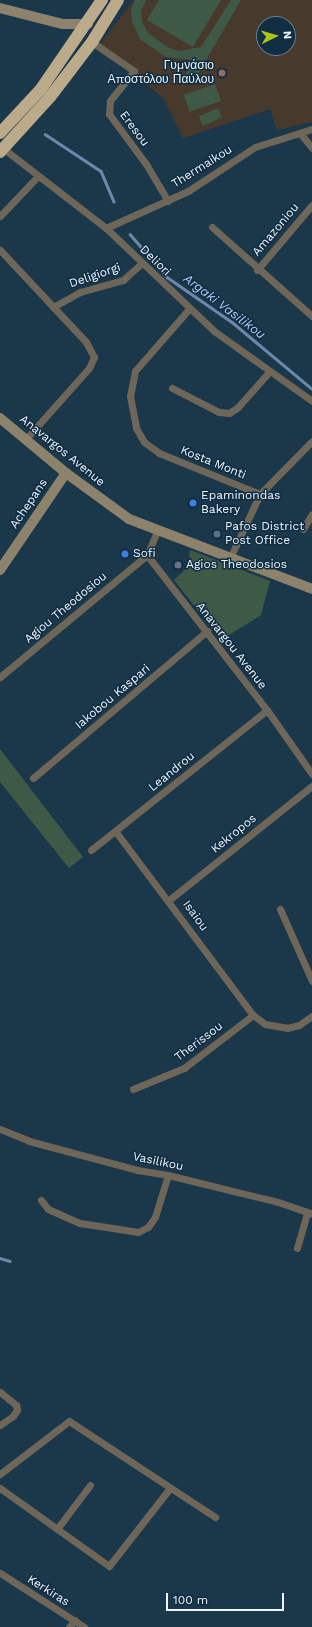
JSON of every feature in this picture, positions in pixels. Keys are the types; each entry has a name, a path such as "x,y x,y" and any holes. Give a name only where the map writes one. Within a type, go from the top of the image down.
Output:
{"highway":[{"path":"0,133 41,89 88,24 102,0"},
{"path":"2,151 50,97 92,42 118,0"}],"street":[{"path":"2,0 0,8 63,24 88,24"},
{"path":"63,24 70,32 73,43"},
{"name":"Eresou","path":"92,42 134,71 110,101 109,114 146,164 168,201"},
{"name":"Thermaikou","path":"106,228 188,192 255,147 312,130"},
{"path":"300,133 312,148"},
{"name":"Deliori","path":"2,151 106,228 188,309 269,372 312,401"},
{"path":"0,216 37,177"},
{"name":"Amazoniou","path":"257,270 312,205"},
{"name":"Amazoniou","path":"212,227 257,270 312,316"},
{"path":"0,250 12,260 86,342 93,352 94,361 26,439"},
{"name":"Deligiorgi","path":"53,307 80,292 123,280 142,263"},
{"name":"Kosta Monti","path":"188,309 142,361 131,382 132,413 136,428 144,442 159,453 260,494"},
{"path":"172,388 219,412 229,413 237,408 269,372"},
{"name":"Anavargos Avenue","path":"0,418 107,505 157,530 312,589"},
{"path":"230,558 260,494 312,441"},
{"name":"Achepans","path":"0,570 66,473"},
{"path":"303,529 312,514"},
{"path":"147,555 157,530"},
{"name":"Anavargou Avenue","path":"147,555 267,710 312,774"},
{"name":"Agiou Theodosiou","path":"0,677 147,555"},
{"name":"Iakobou Kaspari","path":"33,778 206,631"},
{"name":"Leandrou","path":"91,850 116,832 267,710"},
{"name":"Kekropos","path":"169,900 312,786"},
{"name":"Isaiou","path":"116,832 169,900 253,1015"},
{"path":"280,908 312,981"},
{"path":"253,1015 265,1024 288,1028 299,1025 312,1016"},
{"name":"Therissou","path":"133,1089 184,1068 253,1015"},
{"name":"Vasilikou","path":"0,1130 56,1148 137,1170 168,1175 278,1202 310,1213"},
{"path":"41,1200 48,1209 80,1223 138,1232 148,1227 155,1217 168,1175"},
{"path":"297,1248 310,1213"},
{"path":"0,1392 16,1405 17,1410 13,1416 0,1425"},
{"path":"0,1474 70,1420 215,1517"},
{"path":"57,1529 90,1486"},
{"path":"0,1488 109,1566 170,1488"},
{"name":"Kerkiras","path":"1,1576 75,1620 84,1627"},
{"path":"69,1627 75,1620"}],"shaded area":[{"name":"Γυμνάσιο Αποστόλου Παύλου","path":"134,0 312,0 312,122 277,130 270,109 183,138 163,98 99,45"}],"green space":[{"path":"135,0 146,0 141,11 142,22 148,33 169,48 179,51 201,47 231,0 241,0 194,81 184,77 193,60 166,57 140,39 132,21 131,11"},
{"path":"159,0 221,0 193,47 147,20"},
{"path":"215,84 221,101 190,112 184,95"},
{"path":"218,108 222,117 203,126 199,117"},
{"path":"190,550 270,581 261,615 221,640 174,580 188,567"},
{"path":"0,749 83,857 69,868 0,782"}],"waterway":[{"name":"Argaki Vasilikou","path":"45,134 101,171 114,201"},
{"name":"Argaki Vasilikou","path":"130,234 167,277 232,322 312,389"},
{"path":"0,1258 10,1261"}],"place":[{"name":"Γυμνάσιο Αποστόλου Παύλου","path":"222,73"},
{"name":"Epaminondas Bakery","path":"193,503"},
{"name":"Pafos District Post Office","path":"217,534"},
{"name":"Sofi","path":"125,554"},
{"name":"Agios Theodosios","path":"178,565"}]}
